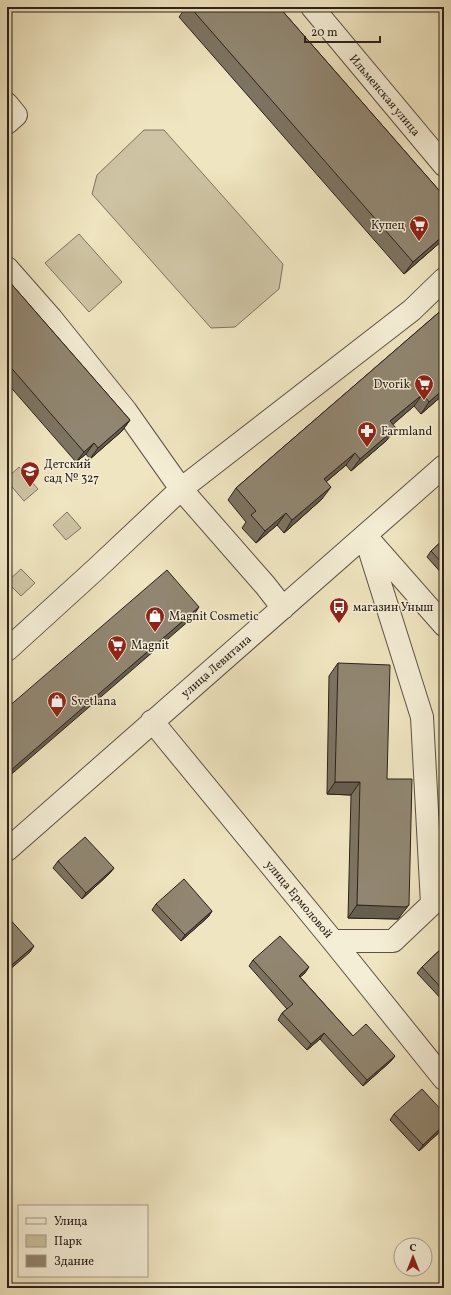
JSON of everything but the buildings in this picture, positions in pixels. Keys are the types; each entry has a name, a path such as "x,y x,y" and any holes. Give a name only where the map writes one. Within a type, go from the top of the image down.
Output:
{"street":[{"name":"Ильменская улица","path":"312,7 444,165"},
{"path":"7,104 16,115 7,123"},
{"path":"7,268 51,318 126,411 181,489 265,585 283,608"},
{"path":"7,650 181,489 412,310 444,279"},
{"name":"улица Левитана","path":"7,850 444,466"},
{"path":"365,536 444,625"},
{"path":"333,941 393,941 432,904 422,717 365,536"},
{"name":"улица Ермоловой","path":"152,721 333,941 444,1079"}],"green space":[{"path":"144,130 164,130 283,264 279,289 235,327 211,328 92,194 97,175"},
{"path":"79,234 122,282 89,312 45,263"},
{"path":"19,467 38,489 24,501 7,481 7,478"},
{"path":"67,512 81,528 66,540 53,525"},
{"path":"21,569 35,583 21,596 7,582"}],"place":[{"name":"Купец","path":"419,242"},
{"name":"Dvorik","path":"424,401"},
{"name":"Farmland","path":"367,448"},
{"name":"Детский сад № 327","path":"30,488"},
{"name":"магазин Уныш","path":"339,624"},
{"name":"Magnit Cosmetic","path":"155,633"},
{"name":"Magnit","path":"117,662"},
{"name":"Svetlana","path":"57,718"}]}
